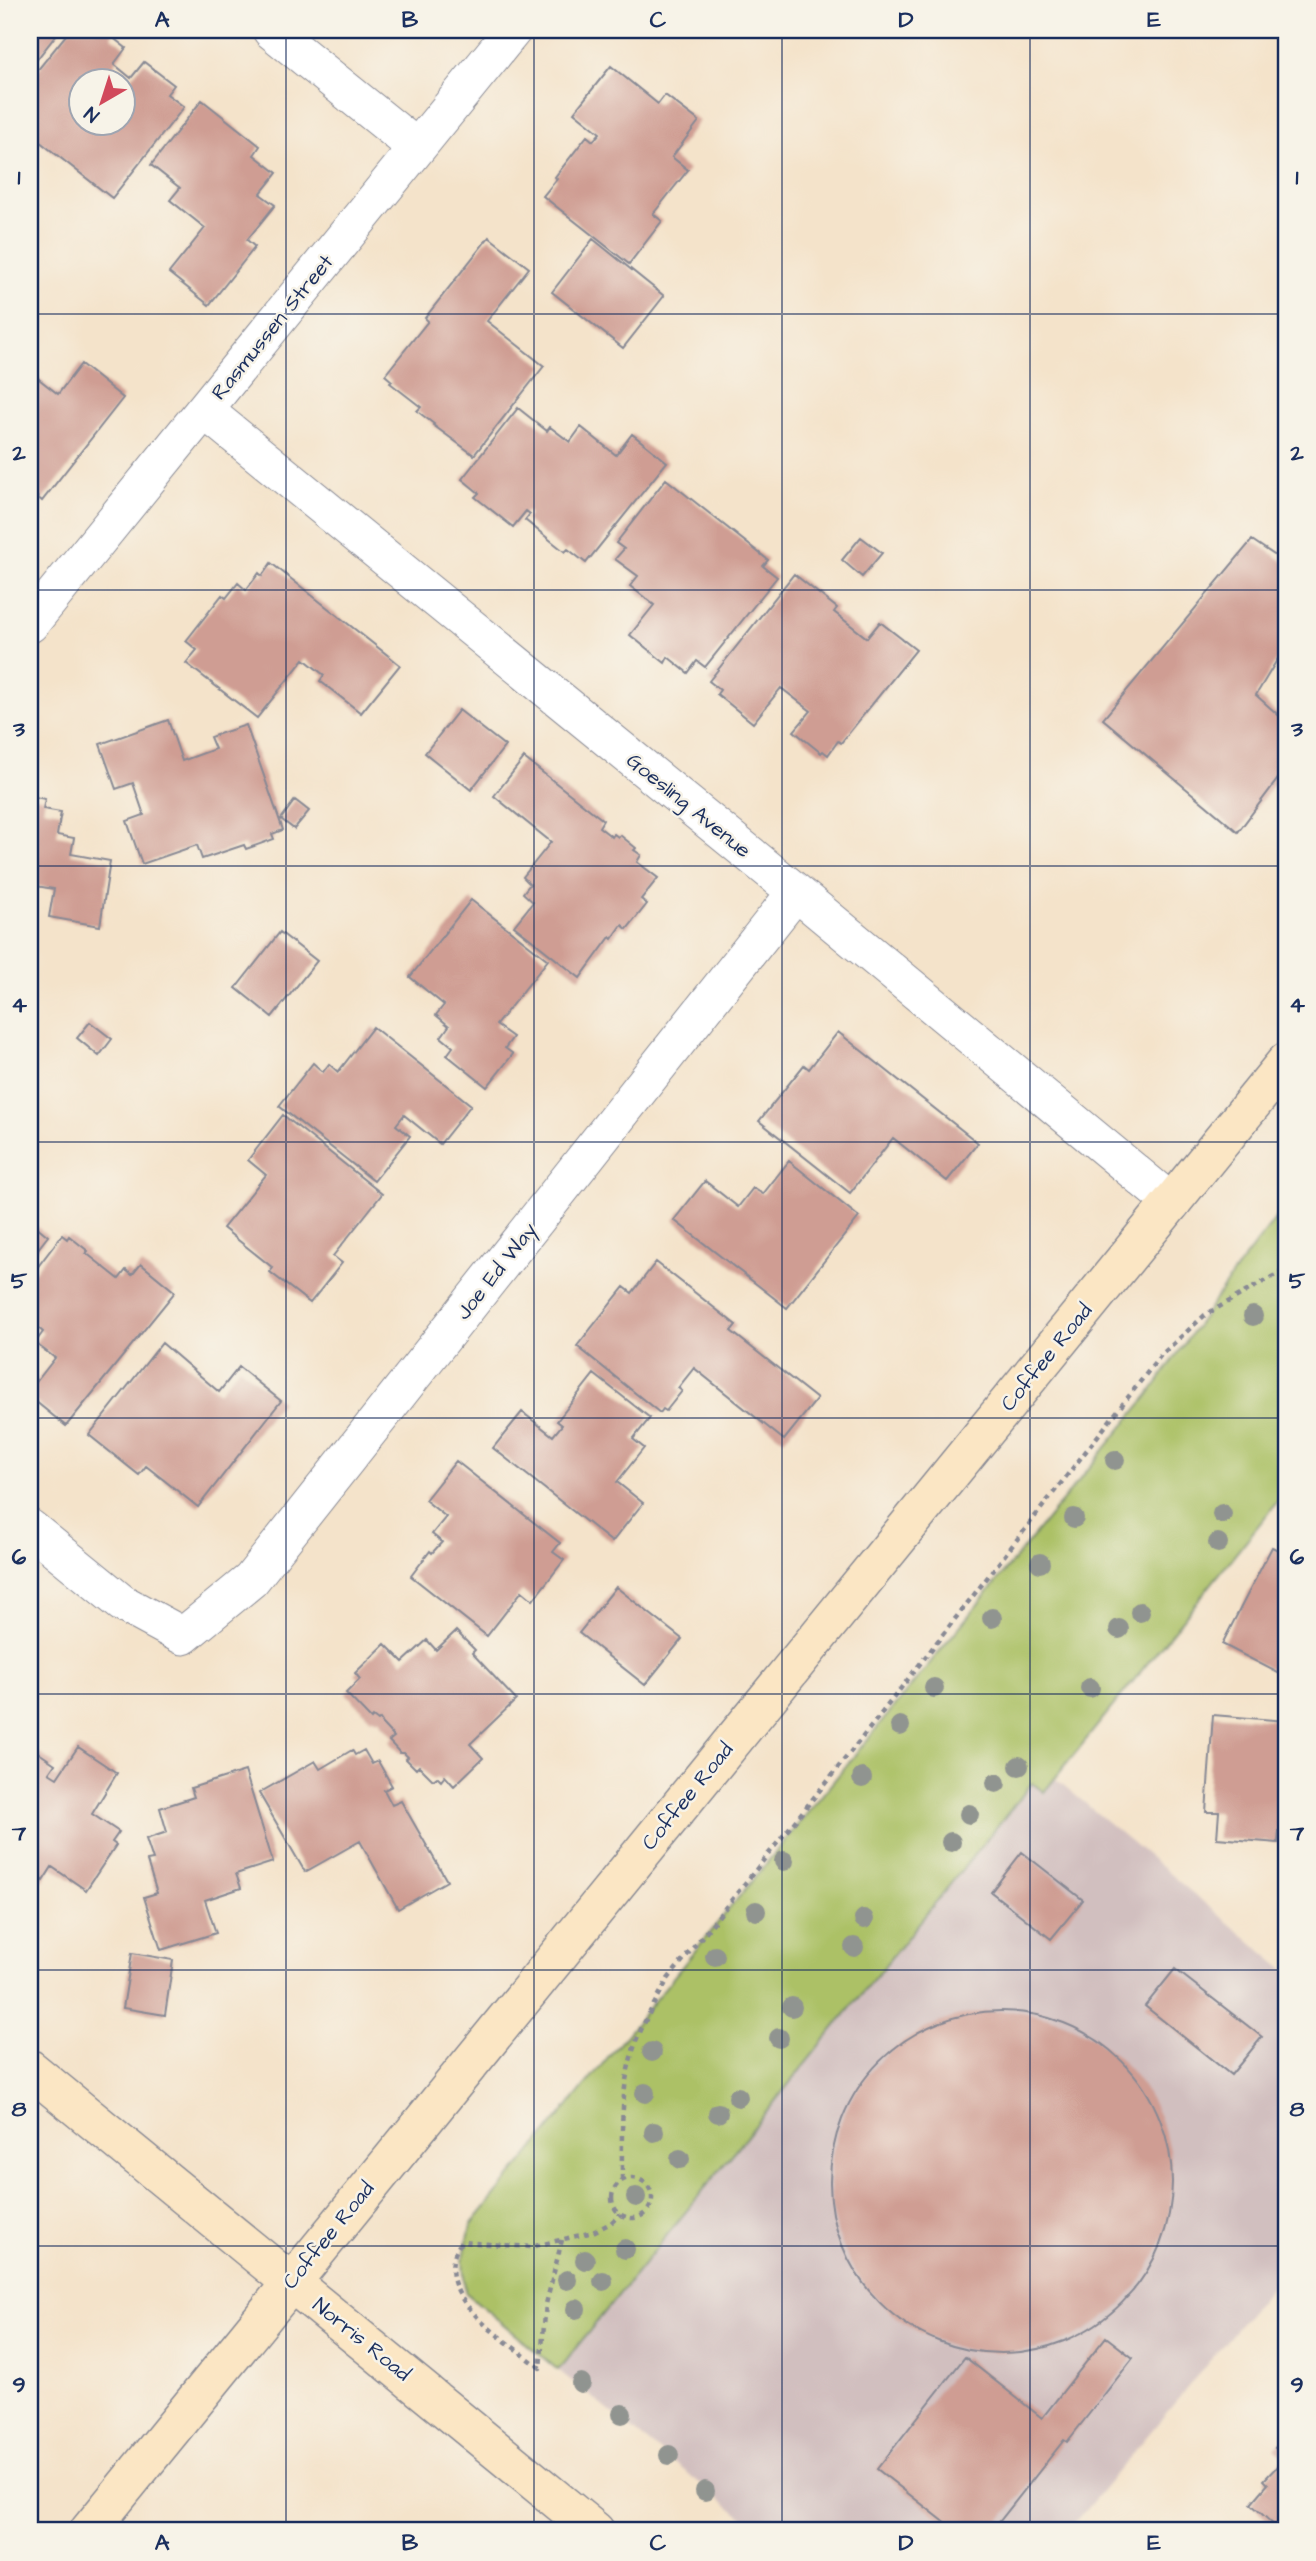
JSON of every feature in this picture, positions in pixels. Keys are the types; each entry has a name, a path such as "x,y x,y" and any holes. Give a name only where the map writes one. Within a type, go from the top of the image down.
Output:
{"main road":[{"name":"Coffee Road","path":"89,2531 1286,1062"},
{"name":"Norris Road","path":"30,2068 595,2531"}],"street":[{"path":"271,30 417,148"},
{"name":"Rasmussen Street","path":"30,624 513,30"},
{"name":"Goesling Avenue","path":"204,410 796,892 1172,1203"},
{"name":"Joe Ed Way","path":"30,1528 122,1603 183,1636 251,1580 796,892"}],"path":[{"path":"622,2180 623,2101 632,2054 644,2023 668,1979 865,1735 1161,1355 1205,1315 1286,1269"},
{"path":"622,2180 641,2180 650,2190 652,2197 649,2209 632,2218 620,2214 615,2210 612,2190 622,2180"},
{"path":"562,2240 548,2295 540,2368 459,2298 451,2266 453,2254 461,2242 531,2247 562,2240 593,2232 611,2223 620,2214"}],"shaded area":[{"path":"1032,1759 1286,1971 1286,2269 1068,2531 760,2531 558,2370"}],"green space":[{"path":"1286,1205 1286,1491 1044,1792 1032,1783 558,2370 465,2292 463,2261 471,2225 1148,1396 1237,1268"}],"building":[{"path":"30,30 60,30 30,68"},
{"path":"70,30 116,30 111,36 126,48 114,64 116,66 66,66 66,136 136,136 136,72 144,62 174,85 167,94 184,107 112,198 30,134 30,74 34,69 37,71"},
{"path":"611,66 658,104 665,95 699,121 672,157 688,170 653,214 662,221 629,264 543,196 587,136 593,141 600,133 574,112"},
{"path":"202,100 260,146 254,155 277,173 260,194 275,205 247,240 255,247 209,305 169,273 205,228 170,200 180,188 151,165"},
{"path":"489,237 529,268 487,321 544,366 474,455 417,411 421,407 390,383 392,381 385,375 428,321 425,318"},
{"path":"593,239 664,296 623,348 552,292"},
{"path":"81,364 123,398 42,501 30,491 30,372 58,394"},
{"path":"518,408 547,431 550,427 570,442 581,427 616,455 632,434 667,462 586,563 568,549 565,552 525,520 530,514 526,511 513,527 475,497 479,493 462,479"},
{"path":"666,479 768,560 763,566 777,577 705,667 697,661 688,673 668,657 665,663 630,635 654,605 630,586 638,576 615,559 624,549 616,543"},
{"path":"861,537 882,553 862,577 842,560"},
{"path":"1252,540 1286,563 1286,645 1256,695 1286,722 1286,768 1238,832 1103,719"},
{"path":"271,563 400,665 361,713 320,681 324,675 304,659 257,718 186,663 197,650 186,641 222,595 226,598 238,583 246,590 259,573 262,576"},
{"path":"794,574 837,608 834,612 867,638 880,622 916,650 841,743 838,741 828,755 823,751 821,753 794,731 811,711 781,688 753,723 717,694 720,690 709,681"},
{"path":"459,710 505,746 471,790 425,753"},
{"path":"168,720 182,761 215,749 210,737 246,725 283,830 272,834 274,839 246,849 244,845 202,859 197,845 142,864 127,821 144,815 133,783 116,789 100,744"},
{"path":"524,758 603,820 599,827 612,837 614,834 618,837 620,835 636,848 634,850 641,855 637,862 658,878 641,899 647,904 627,929 622,925 612,939 610,937 580,978 514,926 533,902 523,893 530,884 523,877 551,842 494,796"},
{"path":"30,796 45,799 43,809 61,812 57,835 74,838 71,854 110,861 100,926 49,917 54,889 30,885"},
{"path":"295,800 309,811 294,829 281,819"},
{"path":"471,900 548,960 496,1025 513,1037 505,1048 513,1054 487,1087 447,1055 453,1047 441,1037 449,1026 436,1015 444,1005 410,977"},
{"path":"280,932 317,961 272,1017 236,988"},
{"path":"90,1022 112,1039 99,1056 77,1038"},
{"path":"373,1027 471,1105 440,1144 404,1115 396,1125 410,1136 374,1181 279,1106 313,1063 323,1072 329,1064 338,1072"},
{"path":"838,1032 978,1143 947,1181 893,1138 850,1193 759,1121 804,1065 809,1069"},
{"path":"283,1115 382,1194 333,1256 342,1263 310,1303 270,1272 273,1268 223,1228 266,1175 248,1160"},
{"path":"789,1161 859,1217 787,1308 674,1220 705,1181 738,1207 753,1188 763,1194"},
{"path":"30,1221 48,1236 30,1259"},
{"path":"62,1235 67,1239 69,1236 119,1279 126,1270 132,1275 141,1264 175,1292 66,1426 30,1397 30,1390 55,1358 35,1343 43,1332 30,1321 30,1277"},
{"path":"656,1262 736,1325 731,1331 817,1399 784,1440 694,1368 678,1388 682,1391 666,1411 663,1409 660,1413 577,1346 624,1287 632,1293"},
{"path":"162,1343 219,1392 239,1367 281,1401 198,1507 146,1466 139,1475 89,1435"},
{"path":"594,1374 650,1418 633,1439 644,1448 617,1482 643,1503 612,1542 493,1448 522,1412 553,1436 562,1425 557,1421"},
{"path":"456,1461 560,1543 553,1552 564,1560 533,1600 522,1591 487,1636 411,1576 430,1551 432,1553 442,1542 432,1534 446,1517 425,1500"},
{"path":"1272,1547 1286,1554 1286,1677 1222,1644"},
{"path":"616,1587 682,1639 645,1685 579,1633"},
{"path":"456,1631 475,1650 472,1653 516,1700 470,1744 483,1758 454,1786 445,1776 441,1781 437,1777 433,1780 419,1766 416,1769 406,1759 408,1757 389,1741 394,1737 380,1719 371,1719 346,1693 360,1679 355,1673 385,1644 403,1662 427,1640 436,1650"},
{"path":"1213,1715 1286,1721 1286,1832 1279,1831 1278,1843 1217,1838 1219,1812 1206,1812"},
{"path":"30,1747 55,1764 49,1773 57,1778 78,1747 117,1773 92,1814 119,1832 112,1842 116,1845 86,1890 52,1867 43,1881 30,1872"},
{"path":"352,1750 355,1755 364,1750 372,1764 378,1761 392,1786 384,1790 392,1805 401,1801 447,1881 398,1909 360,1841 305,1872 259,1793 315,1761 320,1769"},
{"path":"245,1771 273,1862 236,1874 241,1888 205,1900 216,1933 161,1950 144,1897 157,1893 147,1861 153,1860 146,1839 167,1832 160,1808 194,1797 191,1788"},
{"path":"1022,1852 1083,1900 1051,1939 991,1892"},
{"path":"132,1953 173,1960 165,2015 123,2008"},
{"path":"1175,1969 1262,2037 1231,2075 1145,2006"},
{"path":"1001,2011 1034,2015 1066,2024 1096,2040 1122,2061 1143,2087 1159,2117 1168,2149 1172,2182 1168,2215 1159,2247 1143,2277 1122,2303 1096,2324 1066,2340 1034,2349 1001,2353 968,2349 936,2340 906,2324 880,2303 859,2277 843,2247 834,2215 830,2182 834,2149 843,2117 859,2087 880,2061 906,2040 936,2024 968,2015"},
{"path":"1106,2337 1133,2358 992,2531 956,2531 877,2469 965,2357 1042,2418"},
{"path":"1286,2436 1286,2457 1275,2448"},
{"path":"1286,2457 1286,2531 1271,2531 1275,2526 1251,2504 1268,2484 1264,2480"}]}
